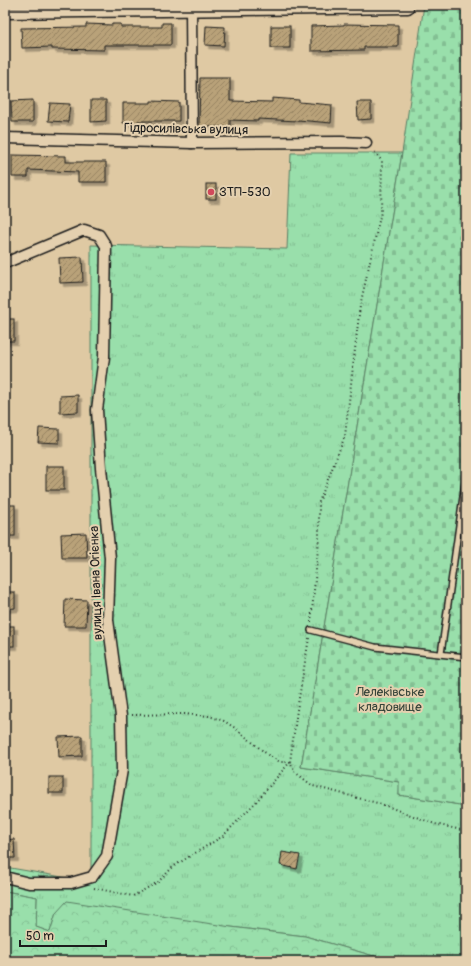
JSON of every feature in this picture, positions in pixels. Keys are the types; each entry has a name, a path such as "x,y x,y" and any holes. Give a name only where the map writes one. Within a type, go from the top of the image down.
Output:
{"street":[{"path":"191,7 192,143"},
{"path":"5,13 191,7 408,8"},
{"name":"Гідросилівська вулиця","path":"5,138 192,143 366,143"},
{"name":"вулиця Івана Огієнка","path":"5,263 84,230 99,235 106,246 104,357 98,410 101,468 110,558 108,620 121,716 122,770 108,856 92,876 71,883 29,883 5,877"}],"lane":[{"path":"441,654 466,475"},
{"path":"310,630 375,647 466,656"}],"path":[{"path":"90,887 134,896 158,882 174,866 223,836 255,803 290,762 310,630 319,538 319,502 345,436 360,306 381,212 382,161 366,143"},
{"path":"121,716 184,714 209,716 224,721 235,728 268,755 280,762 290,762"},
{"path":"290,762 296,773 313,786 381,804 435,824 466,831"}],"green space":[{"name":"Лелеківське кладовище","path":"424,5 466,5 466,806 399,795 399,782 301,767 402,153"},
{"path":"291,153 402,153 301,767 400,782 399,795 466,806 466,961 391,961 305,936 231,927 56,913 50,932 36,927 37,897 5,891 5,867 91,882 91,245 287,249"},
{"path":"5,891 37,897 36,927 50,932 56,913 67,901 231,927 305,936 391,961 5,961"}],"building":[{"path":"162,23 171,23 171,45 104,45 104,50 52,49 52,47 22,48 21,28 86,27 86,24 121,24 121,27 162,27"},
{"path":"344,24 398,25 398,47 364,47 364,50 311,51 311,26"},
{"path":"206,26 225,27 224,46 205,45"},
{"path":"271,26 290,26 290,48 271,48"},
{"path":"200,78 230,78 230,101 272,102 272,98 332,105 331,123 258,119 258,121 230,120 230,127 199,127"},
{"path":"33,100 33,122 12,122 11,101"},
{"path":"91,100 106,100 106,121 91,122"},
{"path":"151,101 179,102 179,121 138,121 138,123 123,123 123,103 151,103"},
{"path":"357,102 371,102 371,119 358,120"},
{"path":"50,103 70,104 68,122 48,121"},
{"path":"12,155 66,156 66,162 106,162 106,182 78,182 78,172 28,170 28,177 12,177"},
{"name":"ЗТП-530","path":"206,184 216,184 216,199 206,199"},
{"path":"82,257 83,282 60,283 59,258"},
{"path":"5,319 14,319 14,341 5,341"},
{"path":"78,395 78,412 60,413 60,396"},
{"path":"39,428 59,429 59,443 38,442"},
{"path":"46,466 64,466 64,490 46,490"},
{"path":"5,505 15,505 15,536 5,536"},
{"path":"86,533 87,558 62,558 61,534"},
{"path":"5,592 15,592 15,608 5,609"},
{"path":"65,599 87,600 86,626 64,626"},
{"path":"5,626 14,626 14,646 5,646"},
{"path":"82,736 82,756 59,757 58,737"},
{"path":"49,777 63,777 63,793 49,793"},
{"path":"14,839 15,858 5,858 5,840"},
{"path":"282,852 300,855 297,869 280,865"}],"place":[{"name":"ЗТП-530","path":"211,192"}]}
